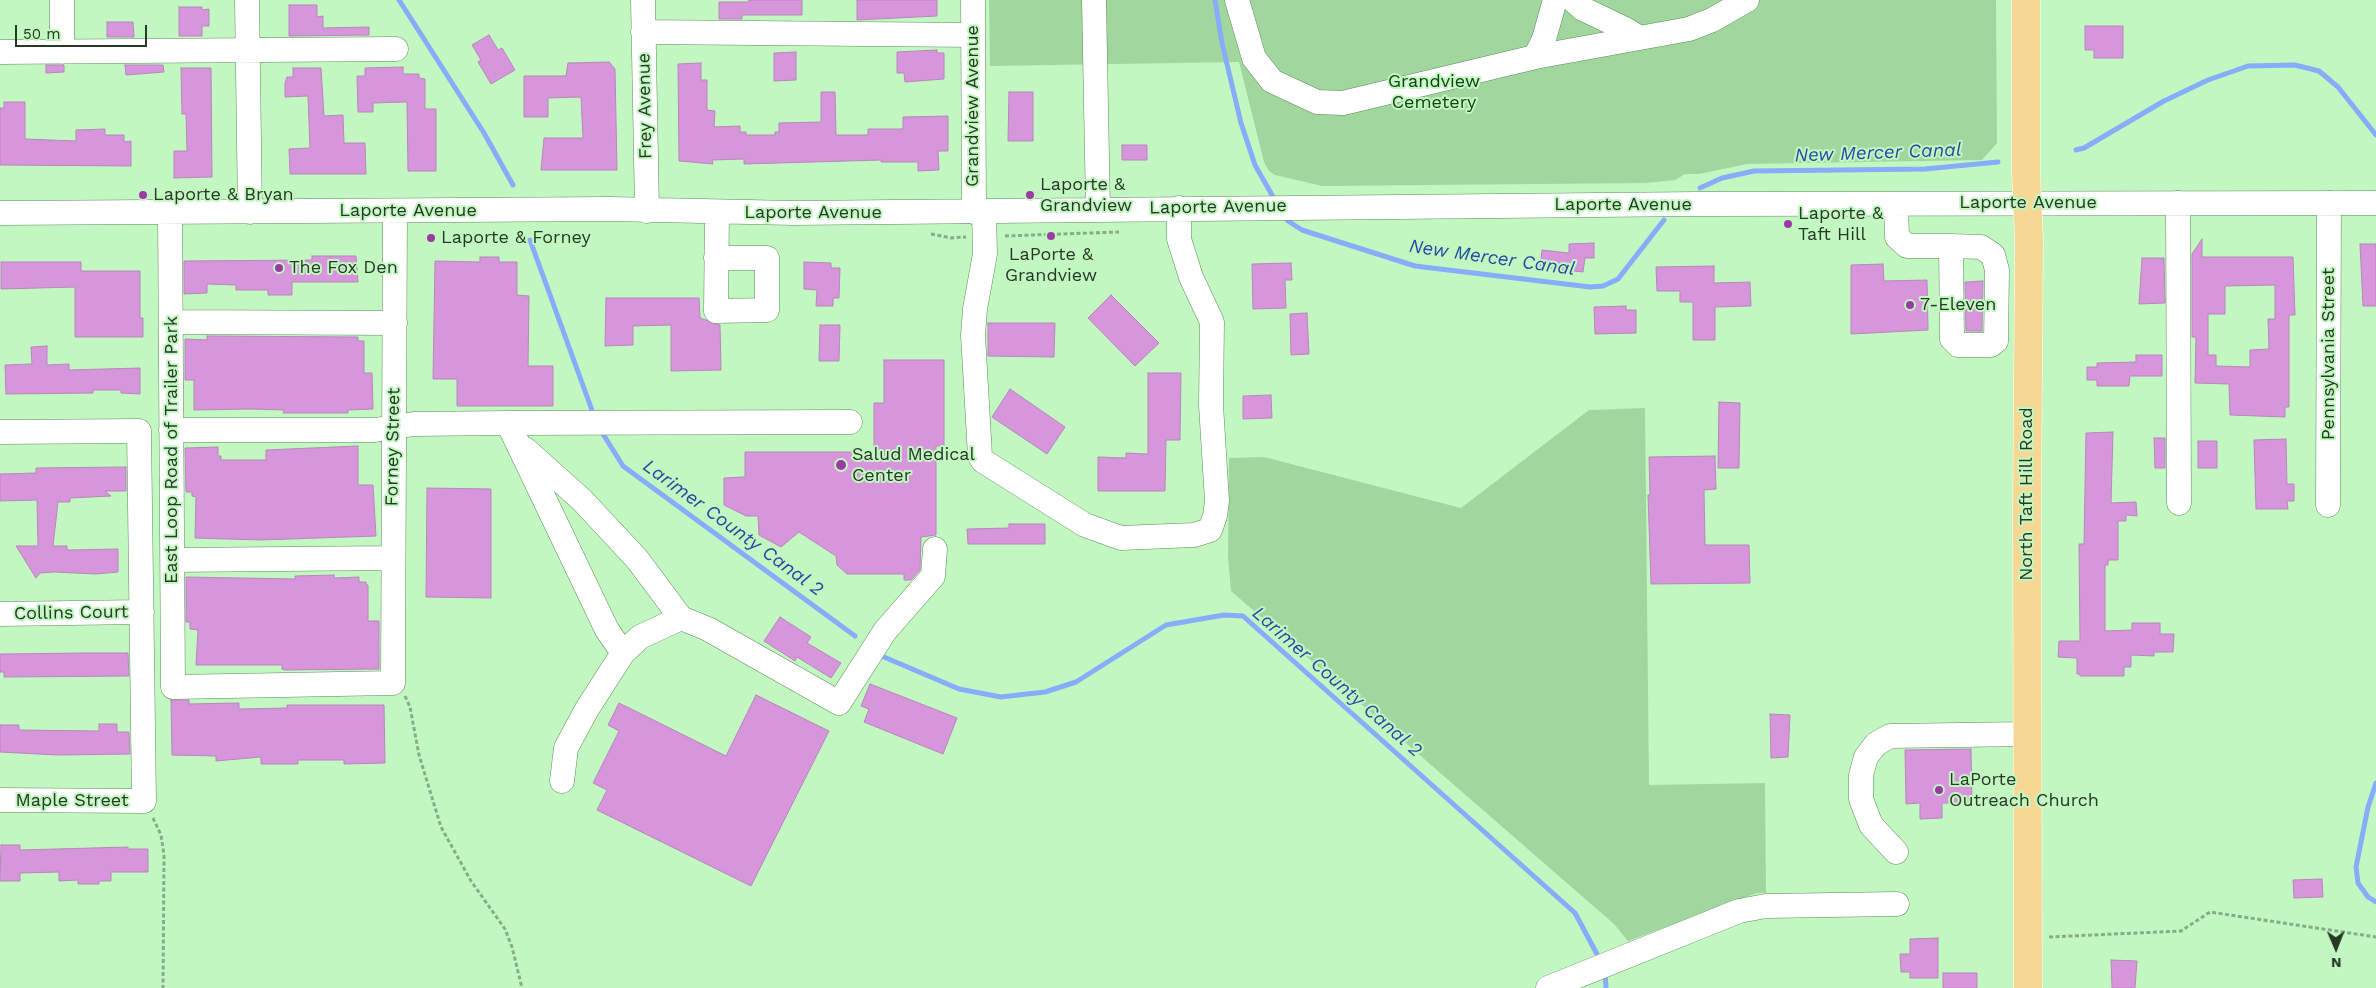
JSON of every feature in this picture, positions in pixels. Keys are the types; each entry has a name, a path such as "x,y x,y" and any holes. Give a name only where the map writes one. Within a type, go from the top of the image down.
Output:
{"main road":[{"name":"North Taft Hill Road","path":"2026,0 2029,310 2028,988"}],"street":[{"path":"62,0 62,52"},
{"path":"247,0 250,212"},
{"name":"Frey Avenue","path":"643,0 647,211"},
{"name":"Grandview Avenue","path":"973,0 979,212 985,254 975,309 973,334 978,448 980,456 983,461 1086,525 1121,538 1194,535 1210,530 1215,516 1217,501 1211,405 1212,322 1192,276 1179,239 1179,208"},
{"path":"1094,0 1098,209"},
{"path":"1237,0 1254,58 1272,81 1317,102 1343,103 1535,58 1689,29 1712,20 1747,0"},
{"path":"1535,58 1544,39 1555,0"},
{"path":"1573,0 1583,9 1625,29 1638,38"},
{"path":"643,32 973,35"},
{"path":"0,52 396,49"},
{"path":"2178,203 2179,503"},
{"name":"Pennsylvania Street","path":"2328,505 2329,203"},
{"name":"Laporte Avenue","path":"0,213 395,212 610,209 717,212 979,212 1263,207 2376,203"},
{"path":"1896,204 1897,237 1907,246 1950,246 1981,247 1993,255 1997,270 1996,341 1991,345 1958,345 1952,339 1950,246"},
{"name":"Forney Street","path":"393,683 392,558 395,212"},
{"path":"716,258 767,258 767,310 716,311 716,258 717,212"},
{"name":"East Loop Road of Trailer Park","path":"170,213 173,687 393,683"},
{"path":"1996,309 2029,310"},
{"path":"172,322 395,323"},
{"path":"171,430 375,430 414,424 513,432 850,422"},
{"path":"0,432 139,431 144,802"},
{"path":"513,432 582,500 637,559 681,618 708,629 839,704 885,631 933,576 935,549"},
{"path":"513,432 607,630 623,653"},
{"path":"173,560 392,558"},
{"name":"Collins Court","path":"0,614 142,612"},
{"path":"562,781 566,748 587,709 623,653 640,637 681,618"},
{"path":"1896,852 1871,825 1861,799 1862,775 1866,757 1876,744 1890,736 2027,734"},
{"name":"Maple Street","path":"0,800 144,802"},
{"path":"1548,988 1739,911 1766,906 1896,904"}],"path":[{"path":"393,683 405,696 410,707 419,755 442,827 472,881 505,929 512,947 522,988"},
{"path":"144,802 162,835 164,855 162,988"},
{"path":"2028,938 2180,931 2210,912 2376,936"}],"green space":[{"name":"Grandview Cemetery","path":"989,0 1996,0 1997,143 1982,160 1747,164 1699,174 1685,174 1675,180 1645,183 1322,186 1275,175 1269,171 1264,162 1239,62 990,66"},
{"path":"1645,408 1649,785 1765,783 1766,893 1757,893 1628,941 1614,924 1231,591 1228,557 1229,458 1264,457 1461,508 1589,410"}],"building":[{"path":"749,0 802,0 802,15 742,15 742,19 719,19 719,2 749,2"},
{"path":"857,0 937,0 937,16 857,20"},
{"path":"289,5 317,5 317,17 323,16 323,28 369,27 369,35 289,36"},
{"path":"179,7 202,7 202,10 209,9 209,26 202,26 202,36 179,36"},
{"path":"107,22 133,22 134,37 107,37"},
{"path":"2085,26 2123,26 2123,58 2094,58 2094,50 2085,50"},
{"path":"489,35 498,50 502,48 515,70 491,84 478,62 481,60 472,45"},
{"path":"937,50 937,53 944,53 944,79 905,82 904,73 897,73 897,52"},
{"path":"796,52 796,80 774,81 774,53"},
{"path":"609,62 615,69 617,170 541,170 544,138 583,138 581,97 548,98 548,117 524,117 524,76 566,76 568,63"},
{"path":"701,63 701,80 707,80 707,110 715,111 714,127 740,126 740,132 746,132 746,135 775,135 775,132 779,132 779,123 821,122 821,92 835,92 836,135 868,135 868,129 903,129 903,117 948,116 948,151 938,151 939,170 918,171 918,162 881,162 881,160 744,164 744,159 712,160 713,164 679,161 678,64"},
{"path":"46,65 64,65 64,72 46,73"},
{"path":"125,65 163,65 164,72 126,75"},
{"path":"403,67 403,74 419,74 419,78 425,79 425,109 436,109 436,171 408,171 407,102 373,103 373,112 358,112 357,76 365,76 365,68"},
{"path":"181,68 211,68 212,177 174,178 174,151 187,151 186,114 182,114"},
{"path":"293,68 321,68 324,116 343,115 344,143 365,143 366,174 290,174 289,149 310,148 308,96 285,97 285,83 287,77 293,77"},
{"path":"1009,92 1033,92 1033,141 1008,141"},
{"path":"4,102 25,102 25,139 76,141 76,130 105,129 105,135 124,135 124,142 131,141 131,166 0,165 0,108 4,108"},
{"path":"1122,145 1147,145 1147,160 1122,160"},
{"path":"2202,239 2202,257 2293,257 2295,315 2289,315 2289,407 2285,407 2285,417 2230,415 2229,384 2195,383 2196,337 2192,337 2192,254","holes":["2275,285 2275,319 2268,319 2269,349 2250,350 2250,367 2216,366 2216,355 2208,355 2208,314 2225,314 2225,286"]},
{"path":"1594,243 1594,258 1585,258 1583,272 1540,267 1542,250 1569,253 1569,244"},
{"path":"2360,244 2376,244 2376,306 2363,306"},
{"path":"312,256 356,256 358,282 292,282 292,295 268,295 268,290 236,290 236,285 207,284 207,293 184,294 184,261 312,260"},
{"path":"480,257 499,257 499,262 517,262 517,295 529,296 528,366 553,366 553,406 457,406 457,379 433,379 435,261 480,262"},
{"path":"2142,258 2164,258 2165,303 2139,304"},
{"path":"1,262 81,262 81,271 140,271 140,318 143,318 143,337 75,337 75,287 1,289"},
{"path":"804,262 831,263 831,268 840,268 839,298 833,298 833,306 816,306 817,290 804,289"},
{"path":"1291,263 1292,280 1285,280 1286,308 1253,309 1252,264"},
{"path":"1883,264 1884,281 1927,280 1928,330 1851,334 1851,265"},
{"path":"1714,266 1714,283 1750,282 1751,306 1715,307 1715,340 1693,340 1693,302 1680,302 1680,291 1657,291 1656,267"},
{"path":"1983,281 1982,331 1966,331 1965,282"},
{"path":"1111,295 1159,343 1135,366 1088,318"},
{"path":"606,298 699,298 700,318 720,325 721,370 671,371 671,325 633,326 633,345 605,346"},
{"path":"1626,306 1626,310 1636,310 1636,333 1595,334 1594,307"},
{"path":"1307,313 1309,354 1291,355 1290,314"},
{"path":"988,323 1055,323 1054,357 988,356"},
{"path":"820,325 840,325 839,361 819,361"},
{"path":"207,336 358,337 358,341 364,341 364,373 372,373 373,409 348,410 348,413 283,413 284,410 250,409 194,410 194,380 185,380 185,339 207,340"},
{"path":"47,346 47,365 69,364 69,370 140,368 140,394 121,393 121,390 93,390 93,393 6,394 5,365 32,364 31,347"},
{"path":"2136,355 2162,355 2162,376 2130,376 2129,386 2097,386 2097,380 2087,380 2087,367 2097,367 2097,363 2136,362"},
{"name":"Salud Medical Center","path":"884,360 944,360 944,446 936,446 936,535 921,537 920,570 911,580 904,580 904,574 847,574 837,565 836,556 799,532 781,547 759,535 758,516 746,516 724,505 724,478 745,477 745,452 874,452 874,403 884,403"},
{"path":"1148,373 1181,373 1180,440 1166,440 1165,491 1098,491 1098,457 1126,458 1126,453 1148,454"},
{"path":"1010,389 1065,427 1047,454 992,417"},
{"path":"1271,395 1272,418 1243,419 1243,396"},
{"path":"1719,402 1740,403 1739,468 1718,468"},
{"path":"2113,432 2111,503 2136,502 2137,516 2126,515 2126,521 2118,521 2118,560 2108,560 2108,565 2105,565 2105,631 2132,630 2132,623 2160,623 2160,634 2174,634 2173,652 2154,652 2154,656 2131,655 2131,667 2124,667 2124,676 2080,676 2080,674 2077,674 2077,658 2058,657 2059,641 2080,641 2079,544 2084,544 2086,433"},
{"path":"2154,438 2165,438 2165,468 2155,468"},
{"path":"2286,439 2287,484 2294,484 2294,501 2287,501 2288,509 2256,509 2254,440"},
{"path":"2198,441 2217,441 2217,468 2198,468"},
{"path":"358,446 358,485 373,485 376,536 260,540 195,538 196,497 192,496 192,492 186,492 185,448 218,447 218,456 221,456 221,460 266,460 266,450"},
{"path":"1715,456 1716,489 1704,490 1705,545 1749,545 1750,583 1651,584 1648,495 1650,495 1649,457"},
{"path":"126,467 126,491 105,491 111,496 70,498 70,502 58,502 53,546 67,546 67,550 118,549 118,572 96,574 40,573 36,578 16,546 38,546 37,500 0,501 0,474 36,473 36,468"},
{"path":"427,488 491,489 491,598 426,597"},
{"path":"1009,524 1045,524 1045,544 968,544 967,529 1009,528"},
{"path":"334,575 334,578 359,577 359,582 366,582 366,585 368,585 368,621 379,621 379,669 285,670 282,669 282,665 196,665 198,630 190,629 190,622 186,622 186,577 295,579 295,576"},
{"path":"780,617 811,637 807,643 841,663 831,678 797,657 795,661 764,641"},
{"path":"128,653 129,676 4,677 4,672 0,672 0,654"},
{"path":"870,684 957,718 943,754 864,722 869,709 861,706"},
{"path":"756,695 829,731 751,886 597,810 607,790 593,783 619,731 608,725 619,703 726,756"},
{"path":"171,700 189,700 189,704 239,703 239,709 287,708 287,705 384,705 385,763 344,764 344,760 298,760 298,764 261,764 261,757 216,761 216,756 172,755"},
{"path":"1770,714 1790,715 1788,757 1771,758"},
{"path":"99,724 117,724 117,732 129,732 130,754 58,755 0,752 0,725 19,725 19,730 99,731"},
{"name":"LaPorte Outreach Church","path":"1971,749 1972,803 1942,803 1942,818 1920,819 1920,803 1906,804 1905,750"},
{"path":"1,845 20,845 20,850 128,847 128,849 148,849 148,872 111,872 111,881 99,881 99,884 78,884 78,880 59,881 59,872 20,873 20,881 0,881"},
{"path":"2322,879 2323,897 2294,898 2293,880"},
{"path":"1938,938 1938,978 1910,978 1910,972 1901,972 1900,954 1910,954 1910,939"},
{"path":"2111,960 2137,961 2135,988 2112,988"},
{"path":"1943,973 1977,973 1977,988 1943,988"}],"waterway":[{"name":"Larimer County Canal 2","path":"399,0 484,133 513,185"},
{"name":"New Mercer Canal","path":"1215,0 1222,43 1241,123 1255,165 1276,202"},
{"name":"New Mercer Canal","path":"2076,150 2084,148 2164,101 2208,80 2248,66 2295,65 2319,71 2338,87 2376,135"},
{"name":"New Mercer Canal","path":"1700,188 1722,178 1754,171 1925,169 1998,162"},
{"name":"New Mercer Canal","path":"1285,216 1288,221 1302,230 1415,266 1590,287 1603,286 1618,279 1664,220"},
{"name":"Larimer County Canal 2","path":"530,240 593,413"},
{"name":"Larimer County Canal 2","path":"603,434 623,466 855,636"},
{"name":"Larimer County Canal 2","path":"884,657 959,689 1001,697 1045,692 1076,682 1166,625 1224,615 1243,616 1575,913 1598,956"},
{"name":"New Mercer Canal","path":"2376,783 2368,807 2356,867 2358,883 2368,897 2376,902"},
{"name":"Larimer County Canal 2","path":"1605,973 1606,988"}],"place":[{"name":"Laporte & Bryan","path":"143,195"},
{"name":"Laporte & Grandview","path":"1030,195"},
{"name":"Laporte & Taft Hill","path":"1788,224"},
{"name":"LaPorte & Grandview","path":"1051,236"},
{"name":"Laporte & Forney","path":"431,238"},
{"name":"The Fox Den","path":"279,268"},
{"name":"7-Eleven","path":"1910,305"},
{"name":"Salud Medical Center","path":"841,465"},
{"name":"LaPorte Outreach Church","path":"1939,790"}]}
